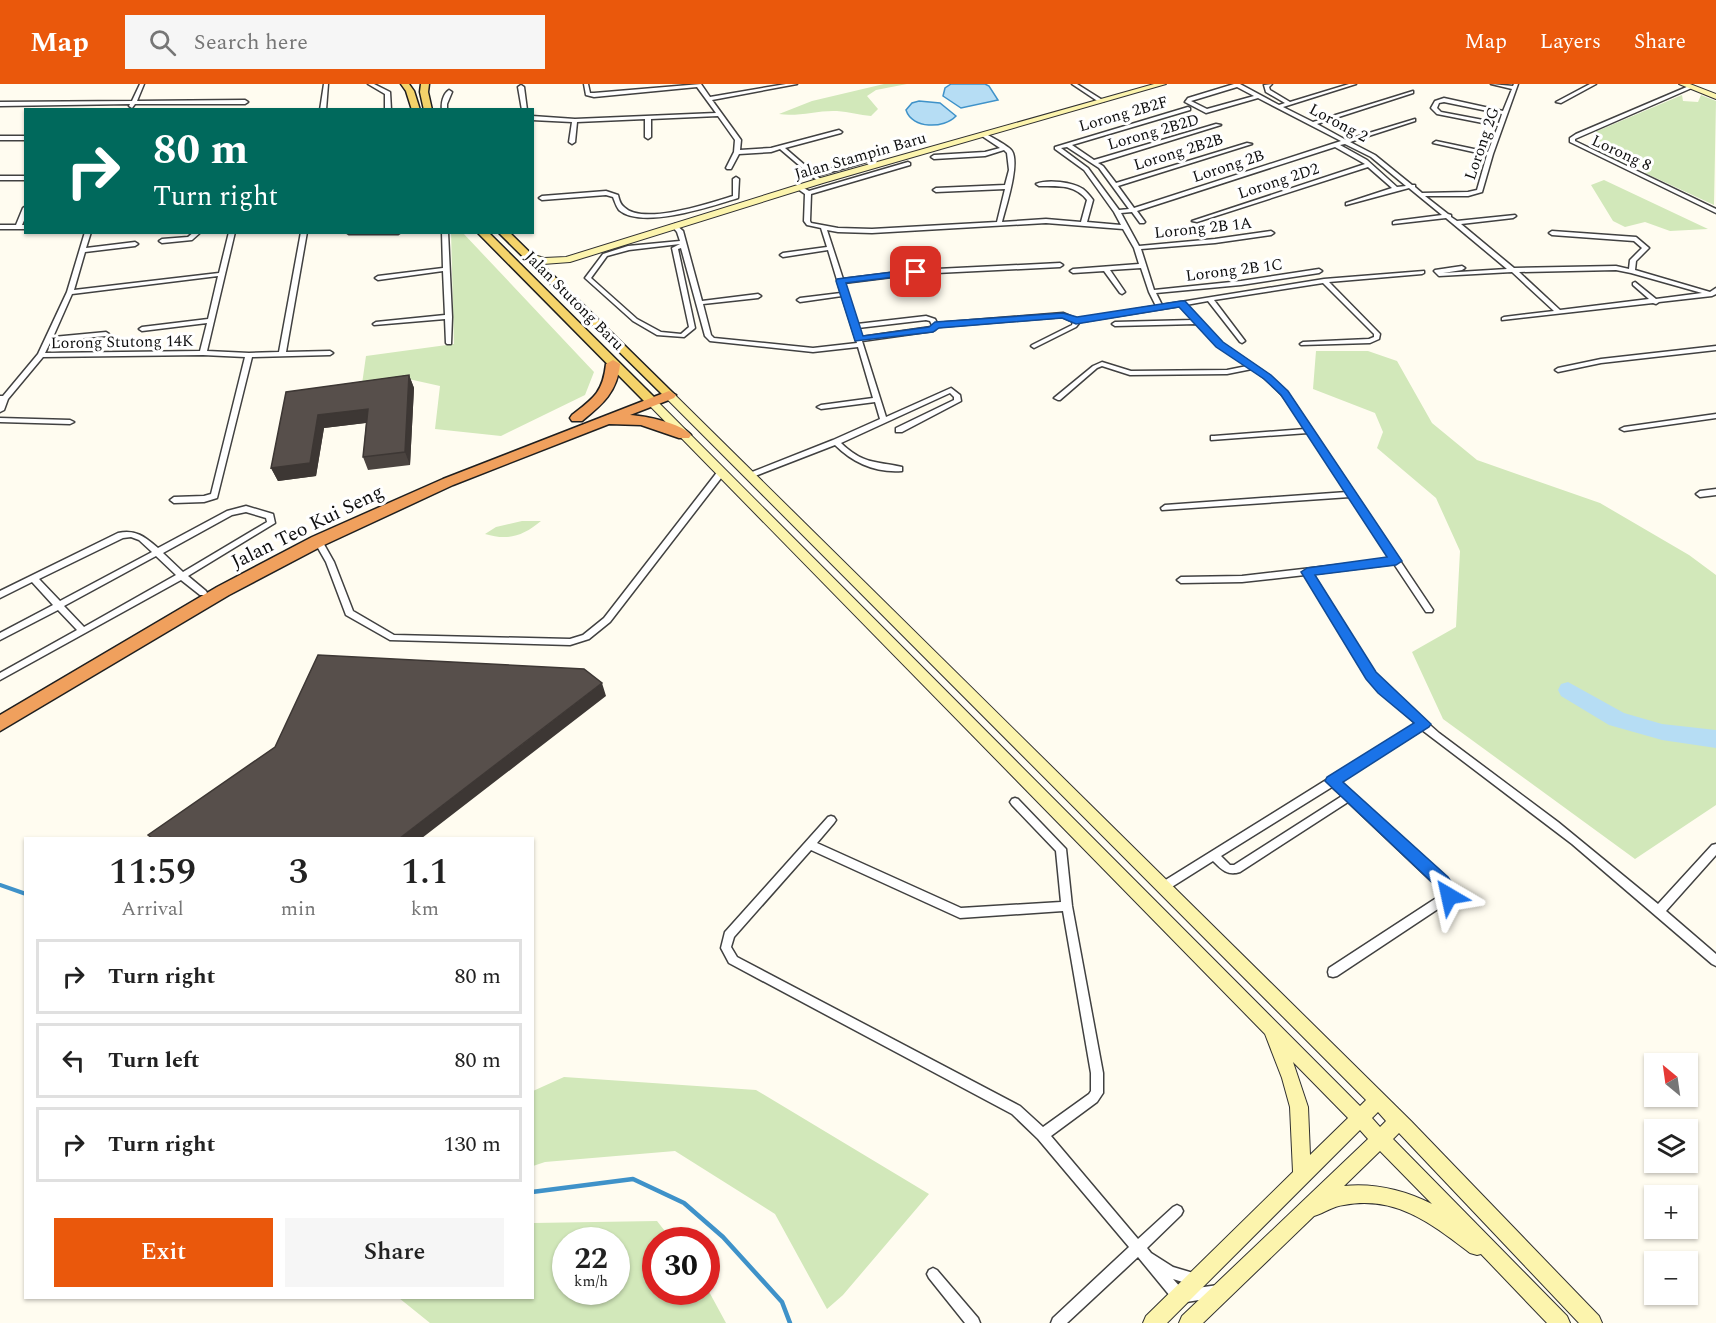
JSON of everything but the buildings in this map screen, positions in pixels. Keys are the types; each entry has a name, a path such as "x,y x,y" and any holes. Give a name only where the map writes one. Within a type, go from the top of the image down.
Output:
{"highway":[{"path":"580,423 607,392 611,384 613,364"},
{"path":"647,397 665,391"},
{"name":"Jalan Teo Kui Seng","path":"0,711 203,593 286,547 372,504 647,397"},
{"path":"580,423 635,419 684,435"},
{"name":"Jalan Teo Kui Seng","path":"0,724 223,591 318,541 580,423"}],"main road":[{"path":"405,84 410,91 415,108"},
{"path":"425,84 423,92 427,108"},
{"name":"Jalan Stampin Baru","path":"528,256 543,261 567,260 800,188 817,178 984,135 1155,85"},
{"path":"1687,86 1716,98"},
{"name":"Jalan Stutong Baru","path":"484,234 647,397"},
{"name":"Jalan Stutong Baru","path":"505,234 665,391"},
{"path":"551,279 557,266 567,260"},
{"path":"665,391 1399,1121 1592,1323"},
{"path":"647,397 1519,1278 1560,1323"},
{"path":"1270,1028 1291,1078 1299,1107 1302,1176"},
{"path":"1154,1323 1378,1100"},
{"path":"1189,1323 1399,1121"},
{"path":"1302,1216 1318,1204 1349,1194 1392,1198 1437,1216 1519,1278"}],"street":[{"path":"132,106 142,84"},
{"path":"323,108 326,84 332,84"},
{"path":"370,84 388,93 388,108"},
{"path":"586,84 588,94 594,95 698,85 738,140 737,152 729,168"},
{"path":"708,99 795,84"},
{"path":"1074,84 1101,101"},
{"path":"1270,84 1266,86 1268,91 1290,104"},
{"path":"1280,106 1354,84"},
{"path":"1493,84 1515,86"},
{"path":"1559,102 1594,84"},
{"path":"1237,85 1190,99 1188,102 1206,111 1258,96"},
{"name":"Lorong 2","path":"1237,85 1373,156 1423,194 1559,312"},
{"name":"Lorong 2G","path":"1423,194 1475,194 1480,191 1490,154 1515,86"},
{"name":"Lorong 8","path":"1687,86 1578,135 1573,140 1577,146 1716,211"},
{"path":"521,87 525,108"},
{"path":"445,108 448,92"},
{"path":"1313,124 1411,92"},
{"path":"1501,125 1439,113 1434,108 1437,102 1444,100 1505,113"},
{"path":"0,104 132,106 245,102"},
{"name":"Lorong 2B2F","path":"1067,144 1188,109"},
{"path":"534,118 575,121 718,114"},
{"path":"648,118 648,137"},
{"name":"Lorong 2B","path":"1117,212 1133,210 1413,120"},
{"path":"572,142 575,121"},
{"name":"Lorong 2B2D","path":"1094,162 1218,125"},
{"path":"737,152 762,152 839,132"},
{"path":"984,135 1006,148 1011,154 1008,187 999,224"},
{"path":"0,138 24,138"},
{"path":"1436,143 1490,154"},
{"path":"1142,222 1101,167 1067,144 1057,148 1086,168 1117,212 1137,248 1152,292 1160,307"},
{"name":"Lorong 2B2B","path":"1114,185 1249,144"},
{"path":"1336,145 1369,165 1396,189"},
{"path":"781,147 817,178 864,162"},
{"path":"934,157 985,154 1006,148"},
{"path":"800,188 808,193 908,164"},
{"name":"Lorong 2D2","path":"1195,221 1369,165"},
{"path":"0,178 24,178"},
{"path":"736,179 736,196 744,205"},
{"path":"1039,184 1076,186 1086,194 1090,200 1084,223"},
{"path":"1348,204 1413,186"},
{"path":"936,190 1008,187"},
{"path":"542,198 606,193 616,196 619,206 627,213 659,215 696,209 736,196"},
{"path":"808,193 807,221 811,225 824,228 902,231 1046,221 1125,227"},
{"path":"18,227 24,213"},
{"path":"1395,223 1449,216"},
{"path":"1457,223 1513,216"},
{"path":"675,226 680,231 708,336 712,340 813,350 933,329 935,325 1063,315 1076,321 1324,280 1422,272"},
{"path":"0,227 24,227"},
{"path":"824,228 884,421"},
{"name":"Lorong 2B 1A","path":"1137,248 1271,233"},
{"path":"1552,233 1636,240 1646,246 1633,261 1632,271"},
{"path":"0,410 2,398 41,355 70,291 87,234"},
{"path":"162,241 190,239 196,234"},
{"path":"203,353 232,234"},
{"path":"282,354 304,234"},
{"path":"445,234 449,343"},
{"path":"82,250 135,244"},
{"path":"684,244 675,248 692,328 682,336 659,334 635,320 588,278 605,255 628,248 684,244"},
{"path":"783,255 831,248"},
{"path":"841,281 916,272 1060,265"},
{"path":"1073,271 1142,266"},
{"path":"1462,268 1437,271 1441,275 1513,270 1616,268 1715,294"},
{"path":"378,278 447,269"},
{"path":"1106,269 1122,292"},
{"name":"Lorong 2B 1C","path":"1152,292 1241,283 1319,271"},
{"path":"70,291 223,274"},
{"path":"1303,344 1370,341 1377,338 1377,334 1324,280"},
{"path":"1635,284 1656,302"},
{"path":"800,300 845,294"},
{"path":"1504,319 1715,294"},
{"path":"699,303 758,296"},
{"path":"1210,299 1242,341"},
{"path":"1181,303 1219,345 1268,377 1285,393 1308,431 1429,610"},
{"path":"376,324 449,317"},
{"path":"855,327 926,318 933,320 935,325"},
{"path":"142,329 211,321"},
{"path":"1034,346 1074,326 1076,321"},
{"path":"1115,324 1197,322"},
{"path":"48,339 106,334"},
{"path":"1558,370 1601,361 1716,348"},
{"name":"Lorong Stutong 14K","path":"41,355 330,353"},
{"path":"174,500 204,499 214,496 249,355"},
{"path":"1058,398 1095,367 1102,364 1130,373 1237,371 1252,367"},
{"path":"750,476 836,442 951,390 958,397 957,401 899,430"},
{"path":"821,408 877,400"},
{"path":"1624,429 1716,416"},
{"path":"0,420 70,422"},
{"path":"1214,438 1308,431"},
{"path":"836,442 851,459 860,463 899,469"},
{"path":"318,541 330,562 349,613 393,638 570,642 586,637 607,620 721,473"},
{"path":"1700,494 1716,492"},
{"path":"1165,508 1351,494"},
{"path":"0,637 155,552 240,509 246,508 270,516 272,519 271,523 182,576 0,677"},
{"path":"0,595 121,536 131,534 141,538 203,593"},
{"path":"1181,580 1242,579 1396,561"},
{"path":"1307,572 1371,675 1383,689 1462,756 1556,826 1716,961"},
{"path":"33,578 83,631"},
{"path":"1162,887 1424,724"},
{"path":"1332,781 1450,892 1446,898 1333,972"},
{"path":"1213,855 1228,869 1236,869 1349,797"},
{"path":"1015,802 1060,849 1067,906 1098,1084 1093,1098 1042,1135"},
{"path":"831,820 729,935 726,948 733,960 1016,1110 1042,1135 1180,1297 1224,1289"},
{"path":"810,845 960,913 1067,906"},
{"path":"1659,912 1716,848"},
{"path":"1058,1323 1177,1210"},
{"path":"1137,1248 1170,1272 1197,1280"},
{"path":"933,1274 973,1323"}],"green space":[{"path":"884,84 907,84 876,90 867,96 878,109 871,116 837,111 779,114 812,101"},
{"path":"1682,95 1683,101 1698,102 1701,95 1716,101 1714,205 1645,173 1648,170 1634,165 1628,167 1590,148 1595,132"},
{"path":"1604,180 1708,229 1670,231 1645,222 1625,227 1613,221 1591,185"},
{"path":"451,234 464,234 594,372 585,395 501,436 435,429 440,386 404,378 362,384 366,356 454,344"},
{"path":"1316,351 1368,351 1397,361 1432,423 1477,460 1600,503 1689,555 1716,575 1716,805 1635,859 1443,719 1412,652 1456,627 1460,551 1436,498 1377,448 1383,432 1375,413 1313,389"},
{"path":"522,521 541,521 515,536 501,537 485,534 496,527"},
{"path":"564,1077 756,1090 929,1194 843,1295 827,1309 775,1214 675,1151 545,1162 534,1166 534,1091"},
{"path":"657,1221 662,1227 642,1227 642,1305 716,1305 726,1323 430,1323 400,1299 534,1299 534,1223"}],"water":[{"path":"951,84 985,84 989,86 998,100 961,108 943,96 945,88"},
{"path":"919,101 940,103 956,116 936,125 921,124 909,116 906,110 912,103"}],"waterway":[{"path":"1568,690 1617,719 1662,732 1716,739"},
{"path":"0,885 24,893"},
{"path":"534,1192 633,1179 684,1203 723,1237 782,1302 790,1323"}],"route":[{"path":"916,272 841,281 859,339 933,329 935,325 1063,315 1076,321 1181,303 1219,345 1268,377 1285,393 1396,561 1307,572 1371,675 1383,689 1424,724 1332,781 1442,882 1450,892 1449,896"}]}
